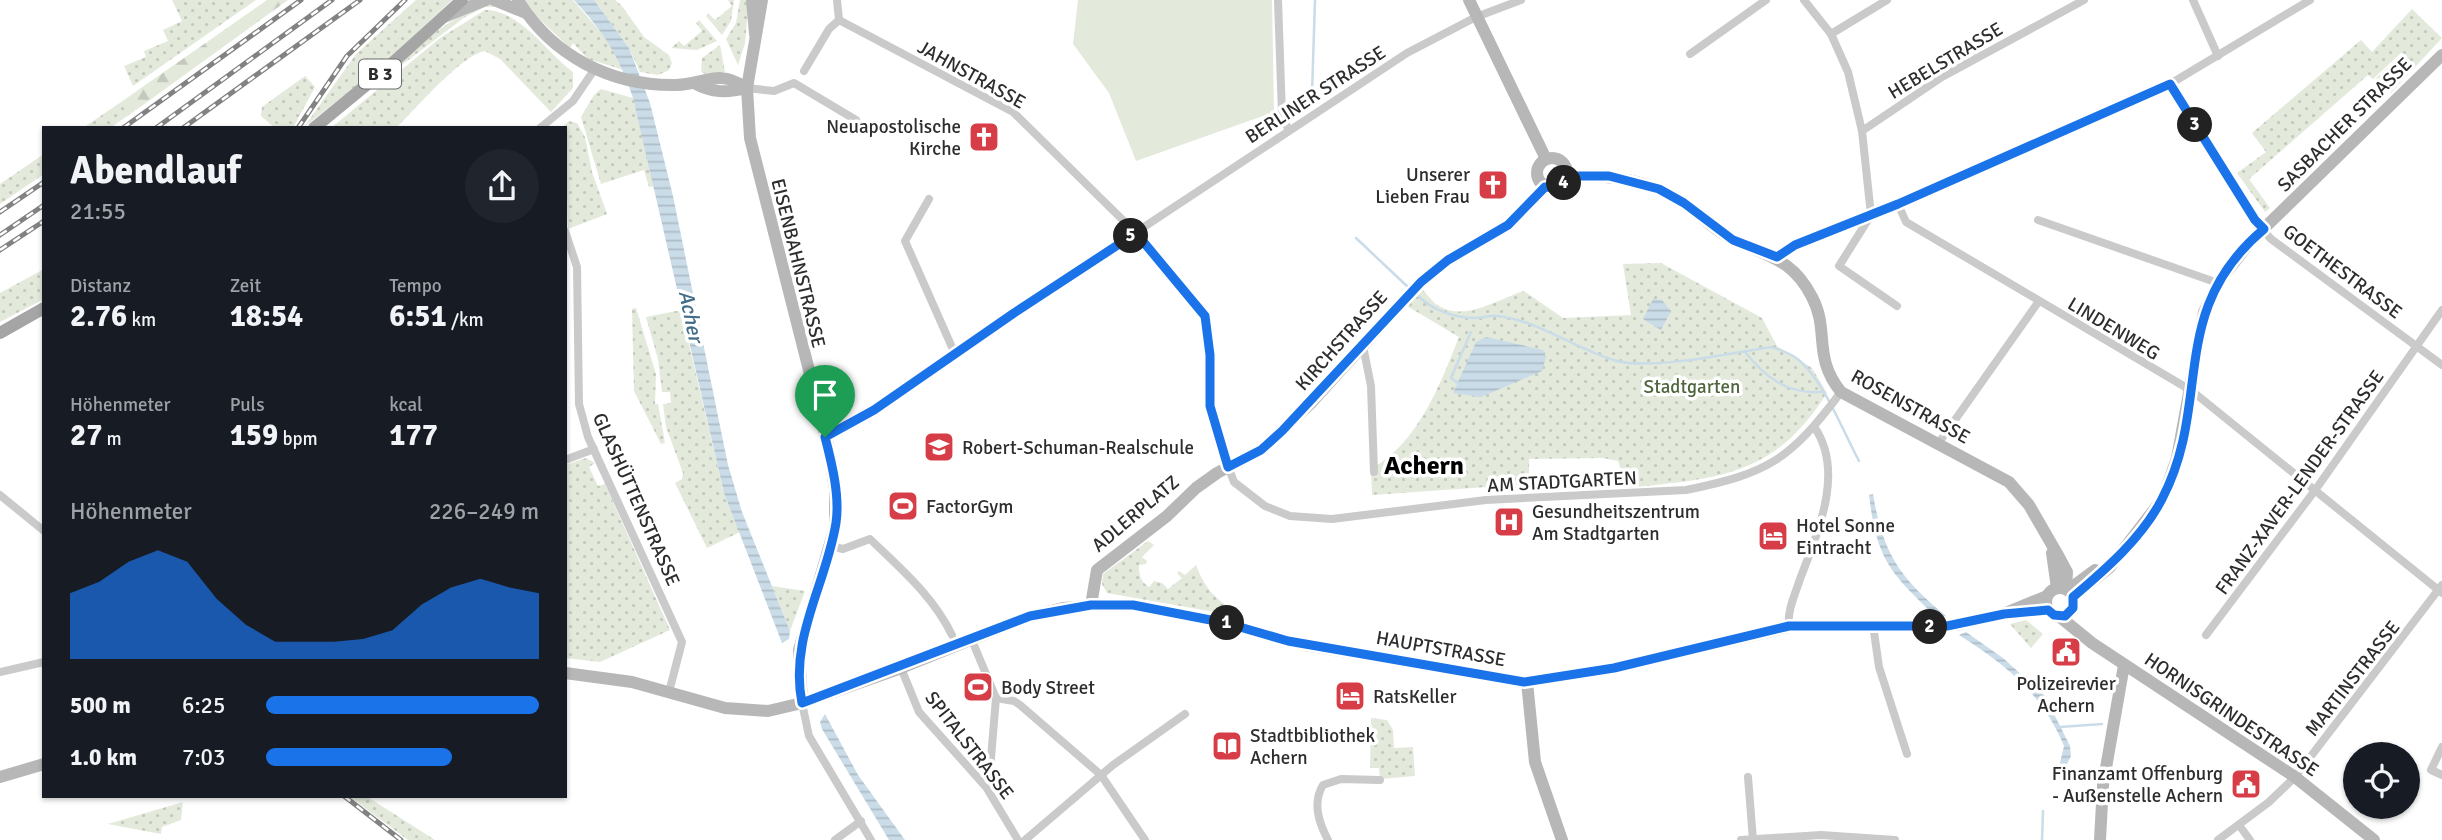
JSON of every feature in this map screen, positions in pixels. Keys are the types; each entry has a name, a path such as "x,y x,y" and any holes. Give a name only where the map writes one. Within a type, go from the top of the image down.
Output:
{"main road":[{"name":"B 3","path":"316,126 463,0"},
{"path":"0,333 42,309"}],"street":[{"path":"444,17 486,0"},
{"path":"495,0 510,1 566,53 601,72 654,83 694,83 728,77 747,88 775,91 794,83 856,120"},
{"name":"EISENBAHNSTRASSE","path":"752,0 755,34"},
{"name":"EISENBAHNSTRASSE","path":"762,0 761,19 755,34 747,88 747,113 754,163 825,437 837,512 831,546 799,650 802,703"},
{"path":"804,71 829,29 839,20 837,0"},
{"path":"1278,0 1282,114 1288,129"},
{"path":"1469,0 1546,159"},
{"name":"BERLINER STRASSE","path":"825,437 854,423 1288,129 1415,48 1476,17 1521,0"},
{"path":"1690,54 1766,0"},
{"path":"1804,0 1830,34 1848,72 1862,131 1871,215 1839,266 1897,306"},
{"path":"1830,34 1887,0"},
{"name":"HEBELSTRASSE","path":"1862,131 1941,77 2084,0"},
{"path":"2193,0 2218,55"},
{"path":"1777,257 1795,245 1898,204 2170,84 2311,0"},
{"name":"JAHNSTRASSE","path":"839,20 1013,112 1136,233 1205,316 1210,355 1210,406 1228,467"},
{"name":"SASBACHER STRASSE","path":"2062,592 2110,568 2114,559 2163,498 2177,458 2192,391 2204,312 2218,283 2238,255 2442,55"},
{"path":"542,126 573,101 601,72"},
{"name":"GOETHESTRASSE","path":"2170,84 2255,220 2290,254 2442,365"},
{"path":"1546,159 1562,161 1568,176 1557,188 1545,187 1537,174 1540,164 1546,159"},
{"name":"ROSENSTRASSE","path":"1568,176 1609,176 1659,189 1684,203 1733,240 1777,257 1802,281 1816,304 1823,364 1841,392 1998,476 2021,492 2067,572"},
{"name":"KIRCHSTRASSE","path":"1228,467 1261,450 1282,431 1419,284 1448,260 1508,225 1545,187"},
{"path":"929,199 905,241 955,354"},
{"name":"LINDENWEG","path":"1898,204 1906,222 2192,391 2441,589"},
{"path":"2038,220 2218,283"},
{"name":"GLASHÜTTENSTRASSE","path":"567,237 577,267 579,404 594,449 682,642 669,692"},
{"path":"1938,444 2039,302"},
{"name":"FRANZ-XAVER-LENDER-STRASSE","path":"2206,635 2316,489 2442,310"},
{"path":"1363,346 1371,386 1374,472"},
{"name":"AM STADTGARTEN","path":"1228,467 1234,482 1265,506 1290,516 1332,519 1486,500 1686,490 1734,480 1781,460 1815,428 1841,392"},
{"path":"1789,626 1790,608 1826,509 1826,453 1815,428"},
{"path":"567,459 594,449"},
{"name":"ADLERPLATZ","path":"1091,605 1097,570 1167,516 1196,488 1228,467"},
{"path":"0,495 42,529"},
{"path":"831,546 843,549 870,539 913,579 941,613 952,635"},
{"name":"ROSENSTRASSE","path":"2052,549 2062,592"},
{"name":"SASBACHER STRASSE","path":"2062,592 2106,561 2114,559"},
{"path":"2048,610 2062,592 2067,572 2085,578"},
{"name":"MARTINSTRASSE","path":"2218,840 2295,777 2441,589"},
{"path":"2062,592 2066,614"},
{"name":"HAUPTSTRASSE","path":"2004,614 2062,592"},
{"name":"HAUPTSTRASSE","path":"567,673 607,677 717,706 755,711 802,703 1040,614 1091,605 1133,605 1226,623 1297,643 1527,682 1614,668 1789,626 1952,625 2004,614 2048,610"},
{"name":"HORNISGRINDESTRASSE","path":"2048,610 2066,614 2099,647 2295,777 2374,840"},
{"path":"1873,625 1880,667 1907,754"},
{"path":"971,638 996,698 990,770 992,781 986,787"},
{"path":"0,672 42,662"},
{"path":"2100,840 2105,775 2124,665"},
{"name":"SPITALSTRASSE","path":"901,668 919,712 976,774 1018,840"},
{"path":"1527,682 1535,762 1562,840"},
{"path":"996,698 1014,701 1020,705 1101,775 1145,840"},
{"path":"802,703 809,736 871,840"},
{"path":"1025,840 1101,775 1185,714"},
{"path":"2442,747 2431,770 2442,775"},
{"path":"0,777 42,765"},
{"path":"976,774 990,770"},
{"path":"1748,777 1753,839"},
{"path":"1328,840 1317,811 1318,795 1323,785 1341,779 1380,780"},
{"path":"835,840 861,821"},
{"path":"2239,825 2250,840"},
{"path":"1741,840 1821,835 1895,840"}],"green space":[{"path":"172,0 256,0 133,86 124,66 146,57 144,51 168,41 163,30 182,21"},
{"path":"267,0 288,0 136,110 123,105 121,102"},
{"path":"416,0 452,0 379,68 305,126 356,54"},
{"path":"525,0 573,0 612,45 624,70 588,59 573,43 570,48 537,17"},
{"path":"594,0 615,0 622,6 644,37 669,55 672,63 669,70 658,75 640,72 629,48"},
{"path":"728,0 734,0 731,21 722,35 706,16 708,13 715,20 732,6"},
{"path":"740,0 749,0 745,43 738,65 726,39 736,23"},
{"path":"1078,0 1272,0 1274,112 1136,161 1109,93 1073,44"},
{"path":"490,4 496,7 485,7 465,17 361,96 438,30 472,10"},
{"path":"2412,9 2442,38 2416,67 2401,53 2373,79 2368,75 2249,179 2270,208 2265,212 2237,173 2266,152 2252,133 2361,40 2372,52"},
{"path":"485,10 498,12 521,24 573,72 573,88 551,112 500,59 485,51 451,72 398,126 333,126 440,38"},
{"path":"699,20 717,41 697,50 671,48 679,41 684,46 702,31 696,23"},
{"path":"720,45 725,72 705,74 701,71 702,58"},
{"path":"2401,55 2415,67 2391,93 2375,79"},
{"path":"305,76 315,87 294,126 273,126 261,116 262,107"},
{"path":"601,89 633,98 655,186 649,187 644,170 601,184 581,117 594,95"},
{"path":"121,102 136,110 113,126 86,126"},
{"path":"569,121 577,123 585,137 592,172 607,214 568,229 567,126 563,126"},
{"path":"42,155 42,175 0,204 0,184"},
{"name":"Stadtgarten","path":"1661,263 1762,318 1777,346 1812,368 1827,393 1807,421 1786,442 1741,468 1689,481 1627,488 1618,461 1603,458 1529,459 1529,484 1372,495 1371,469 1402,444 1426,411 1459,337 1407,306 1423,290 1437,305 1460,312 1482,308 1524,291 1563,318 1631,315 1623,264"},
{"path":"42,270 42,300 0,322 0,293"},
{"path":"636,308 656,374 655,404 658,404 665,443 661,444 634,391 632,309"},
{"path":"681,310 724,493 740,532 707,548 675,483 682,479 683,473 666,427 663,404 671,403 670,392 662,392 658,359 646,317"},
{"path":"586,458 595,463 589,467 598,486 605,484 670,630 600,662 567,658 567,464"},
{"path":"1148,541 1154,545 1142,557 1147,561 1146,564 1139,565 1141,578 1146,585 1149,587 1154,581 1162,583 1168,589 1182,578 1177,573 1179,571 1185,575 1196,565 1208,588 1227,606 1226,614 1107,593 1102,584 1103,574"},
{"path":"772,586 805,591 790,631"},
{"path":"2026,620 2043,634 2031,648 2010,624"},
{"path":"1371,718 1387,720 1393,730 1394,748 1413,747 1415,776 1380,779 1379,768 1370,768"},
{"path":"352,798 369,798 435,840 408,840"},
{"path":"183,802 181,820 162,827 161,834 108,824"}],"water":[{"name":"Acher","path":"574,0 594,0 629,48 650,103 673,196 728,465 742,512 790,631 789,639 782,643 724,493 633,98 610,45"},
{"path":"1653,299 1662,300 1671,311 1661,330 1643,319"},
{"path":"1486,337 1543,350 1546,357 1542,371 1481,397 1453,393 1476,342"},
{"path":"1873,494 1882,533 1896,563 1905,577 1946,616 1936,617 1888,564 1876,536 1869,495"},
{"path":"1966,632 2003,658 2045,696 2070,746 2071,756 2064,770 2059,767 2064,746 2045,711 2021,682 1959,635"},
{"path":"825,714 858,775 905,840 889,840 822,729 820,722"}],"waterway":[{"path":"1312,94 1315,0"},
{"path":"1356,238 1409,288"},
{"path":"1417,295 1429,305 1451,315 1475,318 1497,316 1528,323 1617,361 1671,362 1771,347 1782,351 1794,356 1809,370 1833,408 1859,461"},
{"path":"1458,383 1451,378 1471,332"},
{"path":"1745,352 1761,370 1778,382 1798,390 1822,392"},
{"path":"2060,727 2102,724"},
{"path":"2042,840 2043,811"}],"railway":[{"path":"126,126 301,0"},
{"path":"159,126 332,0"},
{"path":"186,126 360,0"},
{"path":"299,126 347,56 405,0"},
{"path":"0,212 42,183"},
{"path":"0,235 42,206"},
{"path":"0,250 42,222"},
{"path":"347,798 401,840"}],"place":[{"name":"Neuapostolische Kirche","path":"984,137"},
{"name":"Unserer Lieben Frau","path":"1493,185"},
{"name":"Robert-Schuman-Realschule","path":"939,447"},
{"name":"FactorGym","path":"903,506"},
{"name":"Gesundheitszentrum Am Stadtgarten","path":"1509,522"},
{"name":"Hotel Sonne Eintracht","path":"1773,536"},
{"name":"Polizeirevier Achern","path":"2066,652"},
{"name":"Body Street","path":"978,687"},
{"name":"RatsKeller","path":"1350,696"},
{"name":"Stadtbibliothek Achern","path":"1227,746"},
{"name":"Finanzamt Offenburg - Außenstelle Achern","path":"2246,784"}],"district":[{"name":"Achern","path":"1424,465"}],"route":[{"path":"2170,84 2255,220 2264,229 2238,255 2218,283 2204,312 2192,391 2177,458 2163,498 2131,542 2114,559 2110,568 2073,597 2073,608 2065,616 2054,615 2048,610 2004,614 1947,626 1789,626 1685,653 1581,675 1524,682 1305,645 1226,623 1133,605 1091,605 1030,616 964,640 901,668 802,703 798,673 799,650 831,546 837,512 825,437 874,410 1136,233 1198,304 1205,316 1210,355 1210,406 1228,467 1261,450 1282,431 1311,403 1421,282 1448,260 1508,225 1539,197 1545,187 1557,188 1568,176 1626,178 1659,189 1684,203 1733,240 1777,257 1795,245 1898,204 2170,84"}]}
